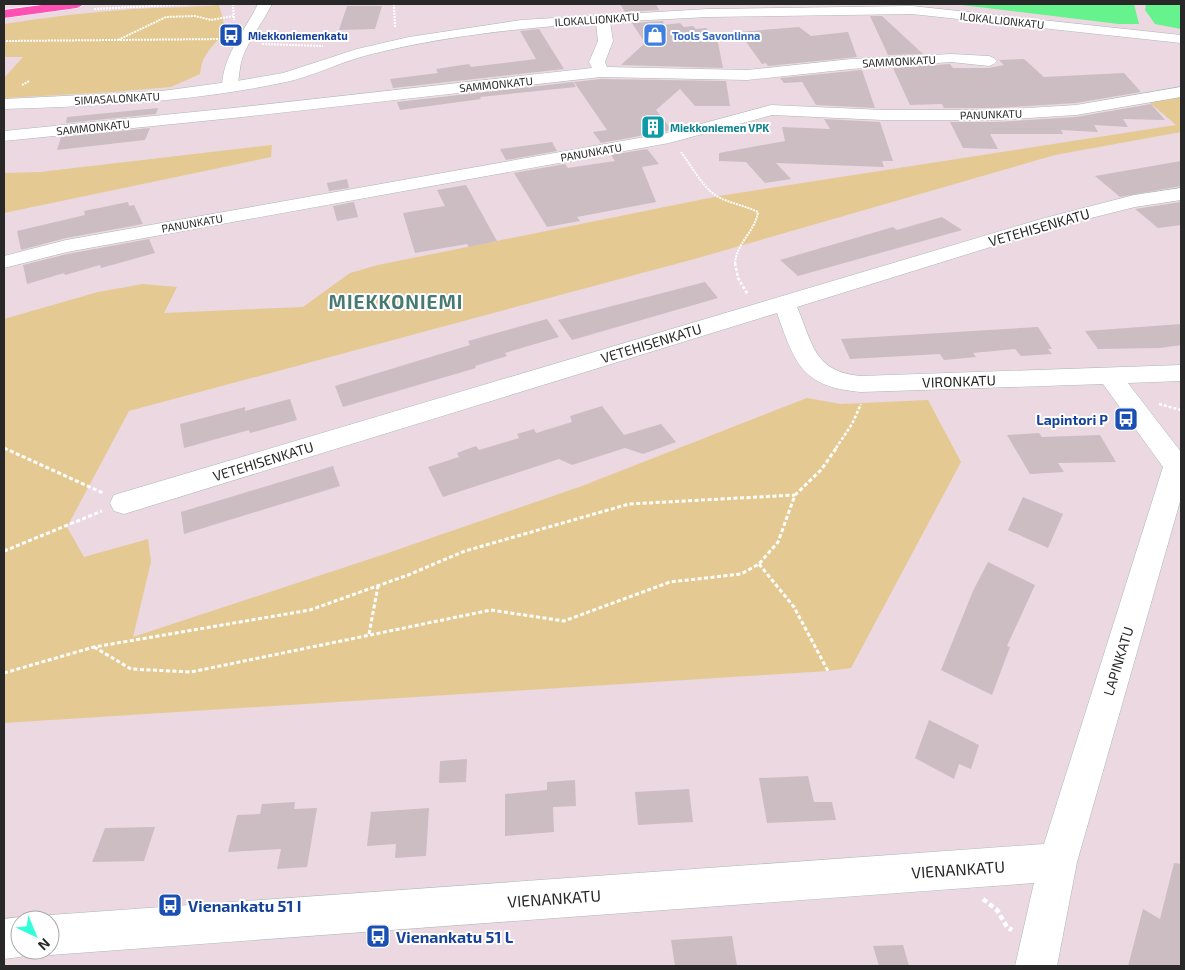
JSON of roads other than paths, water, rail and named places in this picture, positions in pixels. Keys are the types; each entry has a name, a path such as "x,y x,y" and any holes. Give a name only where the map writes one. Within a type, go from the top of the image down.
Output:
{"highway":[{"path":"4,6 20,4"},
{"path":"4,14 83,7"}],"street":[{"path":"230,87 229,76 235,42 242,29 265,23 272,4"},
{"name":"ILOKALLIONKATU","path":"230,87 272,81 362,52 409,41 521,24 708,12 837,7 912,10 1181,40"},
{"path":"601,72 597,62 604,51 606,35 602,18"},
{"name":"SAMMONKATU","path":"4,136 233,113 601,72 747,75 851,64 951,58 989,61"},
{"path":"747,75 763,98"},
{"name":"SIMASALONKATU","path":"4,104 162,96 230,87"},
{"name":"PANUNKATU","path":"4,262 66,246 669,138 763,98 883,115 996,115 1076,110 1181,92"},
{"name":"VETEHISENKATU","path":"124,503 1048,223 1134,201 1181,194"},
{"name":"VIRONKATU","path":"784,302 811,365 823,375 840,382 861,384 1181,373"},
{"name":"LAPINKATU","path":"1036,966 1058,862 1179,466 1110,376"},
{"name":"VIENANKATU","path":"60,934 1058,862"}],"place":[{"name":"Miekkoniemenkatu","path":"231,35"},
{"name":"Tools Savonlinna","path":"655,35"},
{"name":"Miekkoniemen VPK","path":"653,127"},
{"name":"Lapintori P","path":"1126,419"},
{"name":"Vienankatu 51 I","path":"170,905"},
{"name":"Vienankatu 51 L","path":"378,936"}],"district":[{"name":"MIEKKONIEMI","path":"396,301"}]}
